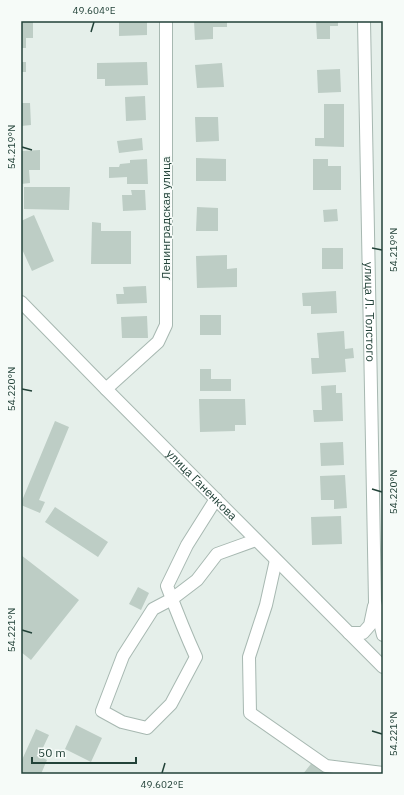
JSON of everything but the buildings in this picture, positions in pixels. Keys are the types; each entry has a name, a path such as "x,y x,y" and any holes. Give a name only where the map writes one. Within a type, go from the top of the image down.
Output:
{"street":[{"name":"Ленинградская улица","path":"106,389 158,342 166,325 166,21"},
{"name":"улица Л. Толстого","path":"349,633 363,633 370,625 374,602 364,21"},
{"name":"улица Ганенкова","path":"21,302 383,668"},
{"path":"216,499 187,545 167,586 172,599 183,629 196,657 171,704 147,728 122,722 102,711 124,656 153,609 172,599 197,580 217,554 256,540"},
{"path":"276,560 266,605 249,657 250,713 326,766 383,774"},
{"name":"улица Л. Толстого","path":"374,602 383,635"}]}
